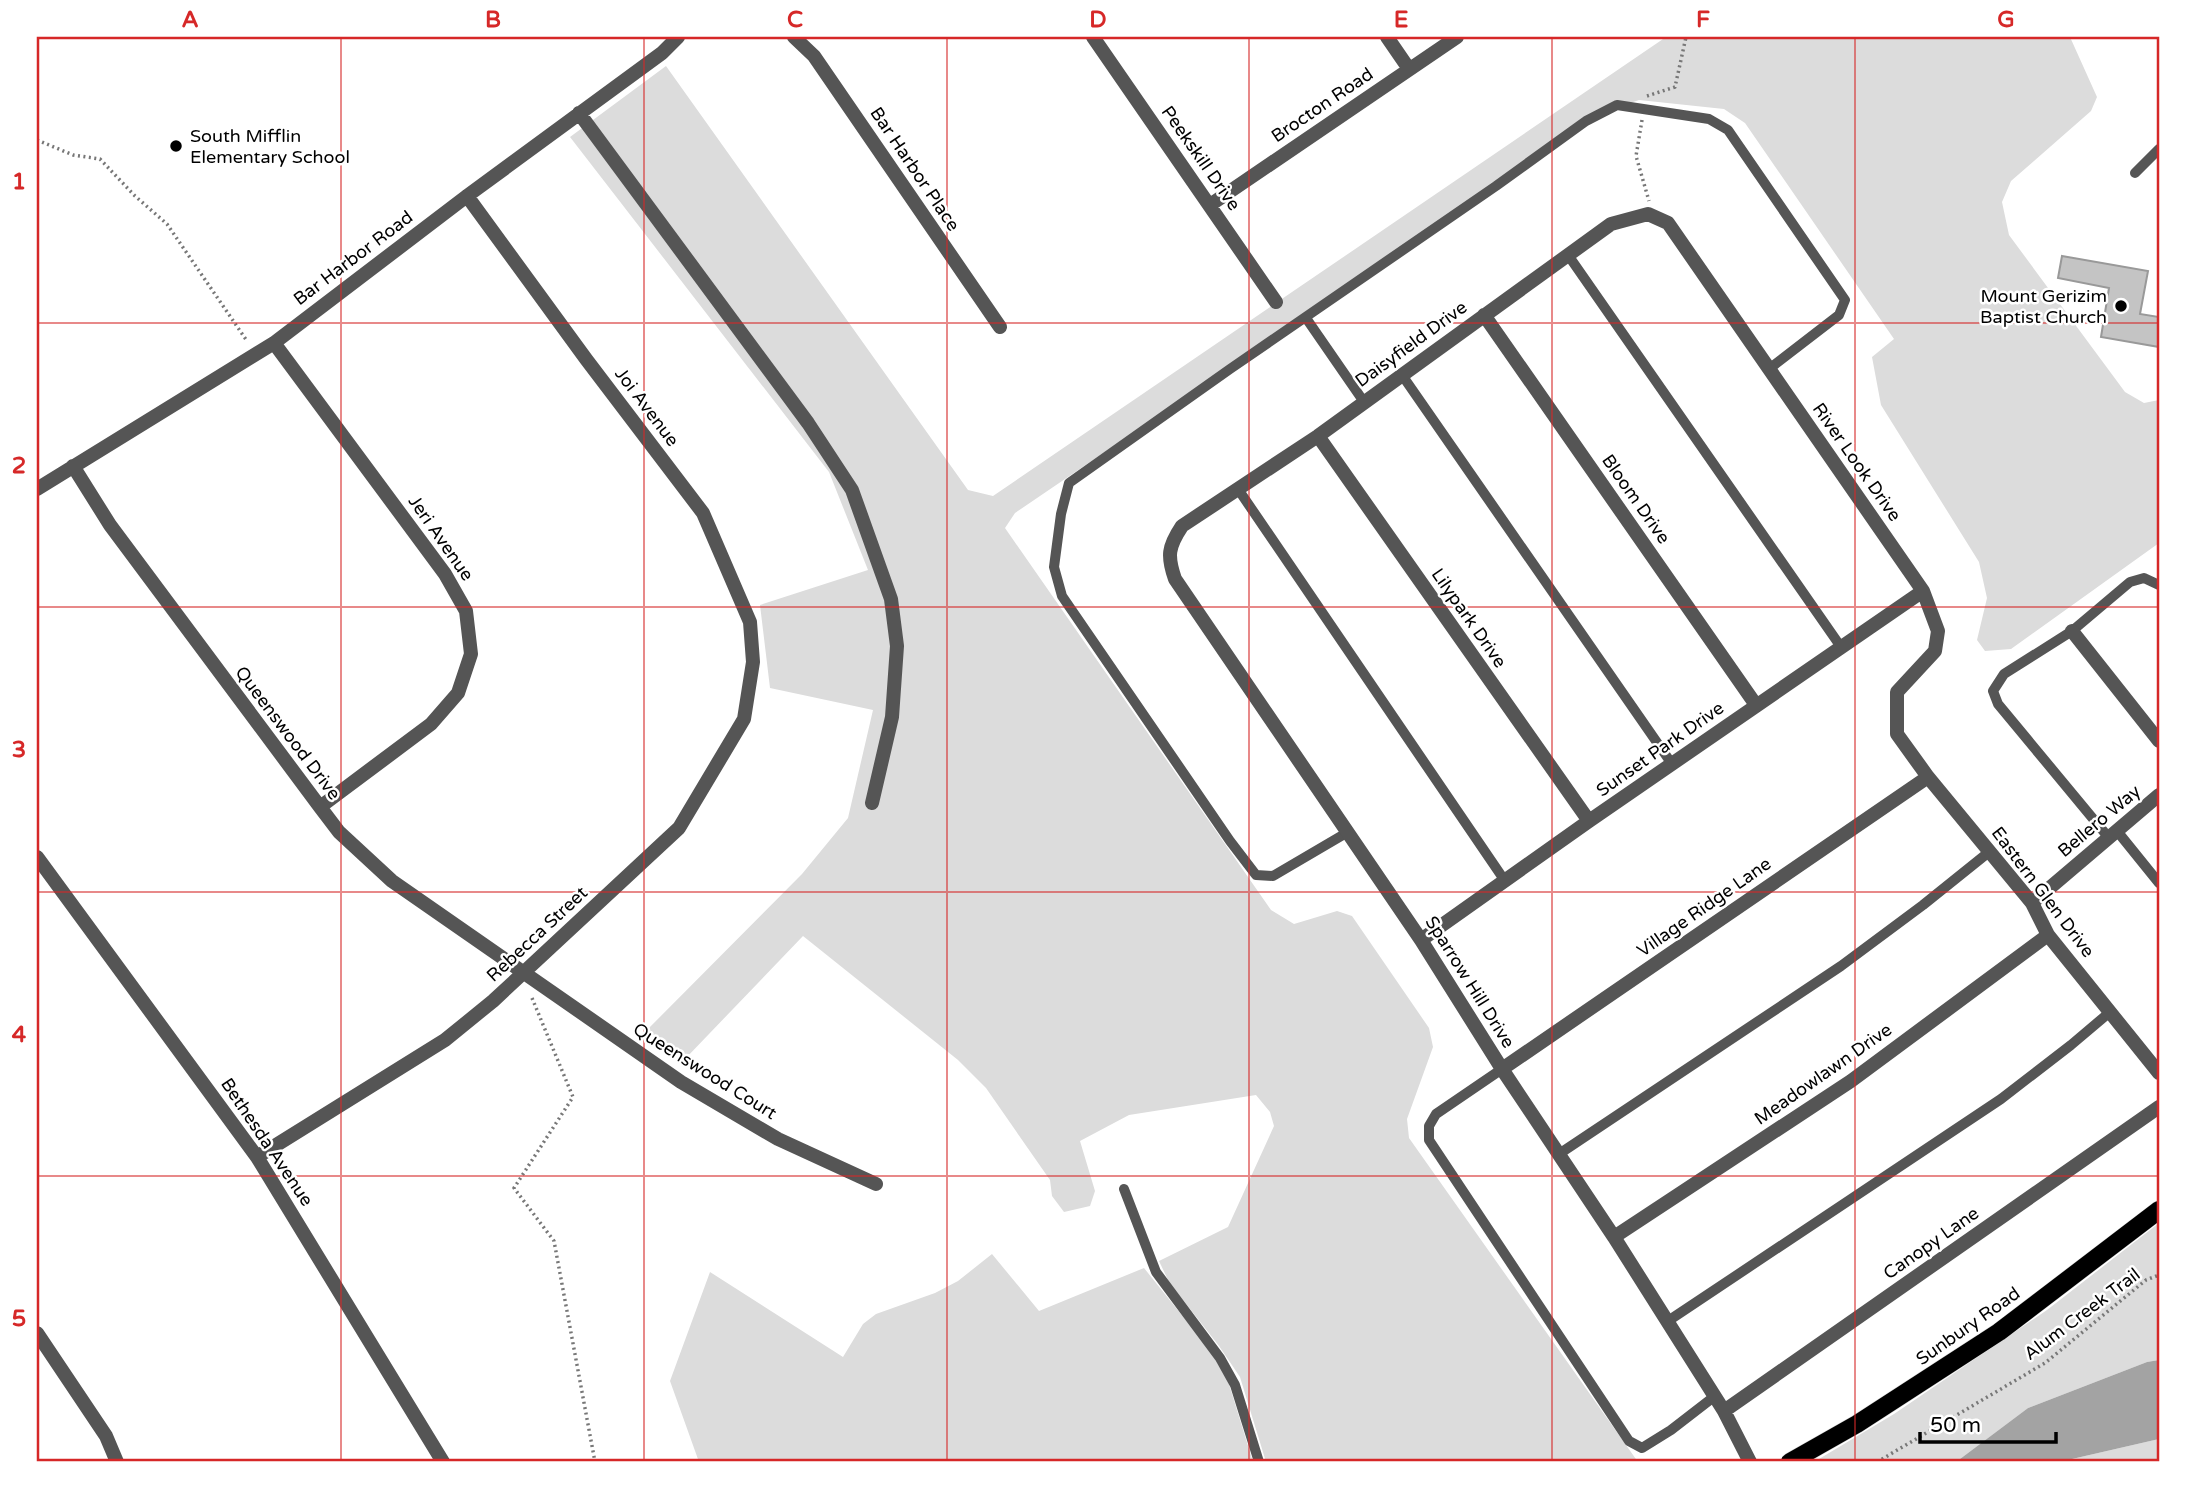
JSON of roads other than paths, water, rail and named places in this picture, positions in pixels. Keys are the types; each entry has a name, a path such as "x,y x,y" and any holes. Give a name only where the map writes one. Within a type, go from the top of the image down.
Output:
{"main road":[{"name":"Sunbury Road","path":"1790,1462 1857,1424 1999,1332 2159,1210"}],"street":[{"name":"Bar Harbor Road","path":"37,489 274,343 662,52 678,37"},
{"name":"Bar Harbor Place","path":"794,37 814,56 1000,327"},
{"name":"Peekskill Drive","path":"1093,37 1276,302"},
{"path":"1387,37 1409,69"},
{"name":"Brocton Road","path":"1210,205 1457,37"},
{"path":"579,113 808,423 852,490 891,599 897,646 892,717 872,803"},
{"name":"Joi Avenue","path":"467,196 703,513 750,622 752,662"},
{"name":"Daisyfield Drive","path":"1182,526 1318,436 1611,224 1648,214 1668,223"},
{"name":"River Look Drive","path":"1668,223 1923,591 1938,631 1935,651 1897,692 1896,734"},
{"name":"Bloom Drive","path":"1484,315 1756,705"},
{"name":"Jeri Avenue","path":"274,343 445,574 466,611 470,643 471,654 458,693 430,724 320,807"},
{"name":"Lilypark Drive","path":"1318,436 1589,821"},
{"name":"Queenswood Drive","path":"73,466 110,525 320,807 354,847 392,881 522,974"},
{"name":"Sparrow Hill Drive","path":"1182,526 1171,542 1169,561 1175,579 1421,940 1668,1321 1724,1411 1749,1462"},
{"name":"Sunset Park Drive","path":"1421,940 1923,591"},
{"path":"2072,631 2159,741"},
{"name":"Rebecca Street","path":"257,1157 445,1040 493,1002 679,828 744,719 752,662"},
{"name":"Eastern Glen Drive","path":"1896,734 2032,903 2048,935 2159,1073"},
{"name":"Village Ridge Lane","path":"1503,1069 1928,776"},
{"name":"Bellero Way","path":"2032,903 2159,795"},
{"name":"Bethesda Avenue","path":"37,857 257,1157 443,1462"},
{"name":"Meadowlawn Drive","path":"1614,1237 1851,1081 2048,935"},
{"name":"Queenswood Court","path":"522,974 681,1082 778,1139 876,1184"},
{"name":"Canopy Lane","path":"1724,1411 2159,1107"},
{"path":"37,1333 106,1436 117,1462"}],"lane":[{"path":"1348,832 1273,876 1256,875 1222,830 1062,596 1054,567 1061,514 1069,484 1496,187 1586,121 1617,105 1709,119 1728,130 1845,300 1839,315 1769,369"},
{"path":"2135,173 2159,149"},
{"path":"1568,255 1841,648"},
{"path":"1306,317 1364,402"},
{"path":"1402,375 1672,764"},
{"path":"1238,489 1505,881"},
{"path":"2159,585 2144,578 2130,582 2072,631 2004,674 1993,691 1998,704 2113,835 2159,883"},
{"path":"1559,1154 1841,966 1989,852"},
{"path":"1668,1321 2001,1099 2051,1062 2110,1012"},
{"path":"1503,1069 1436,1114 1429,1126 1429,1140 1629,1441 1642,1448 1671,1430 1715,1396"},
{"path":"1124,1189 1156,1272 1220,1358 1235,1385 1259,1462"}],"place":[{"name":"South Mifflin Elementary School","path":"176,146"},
{"name":"Mount Gerizim Baptist Church","path":"2121,306"}]}
